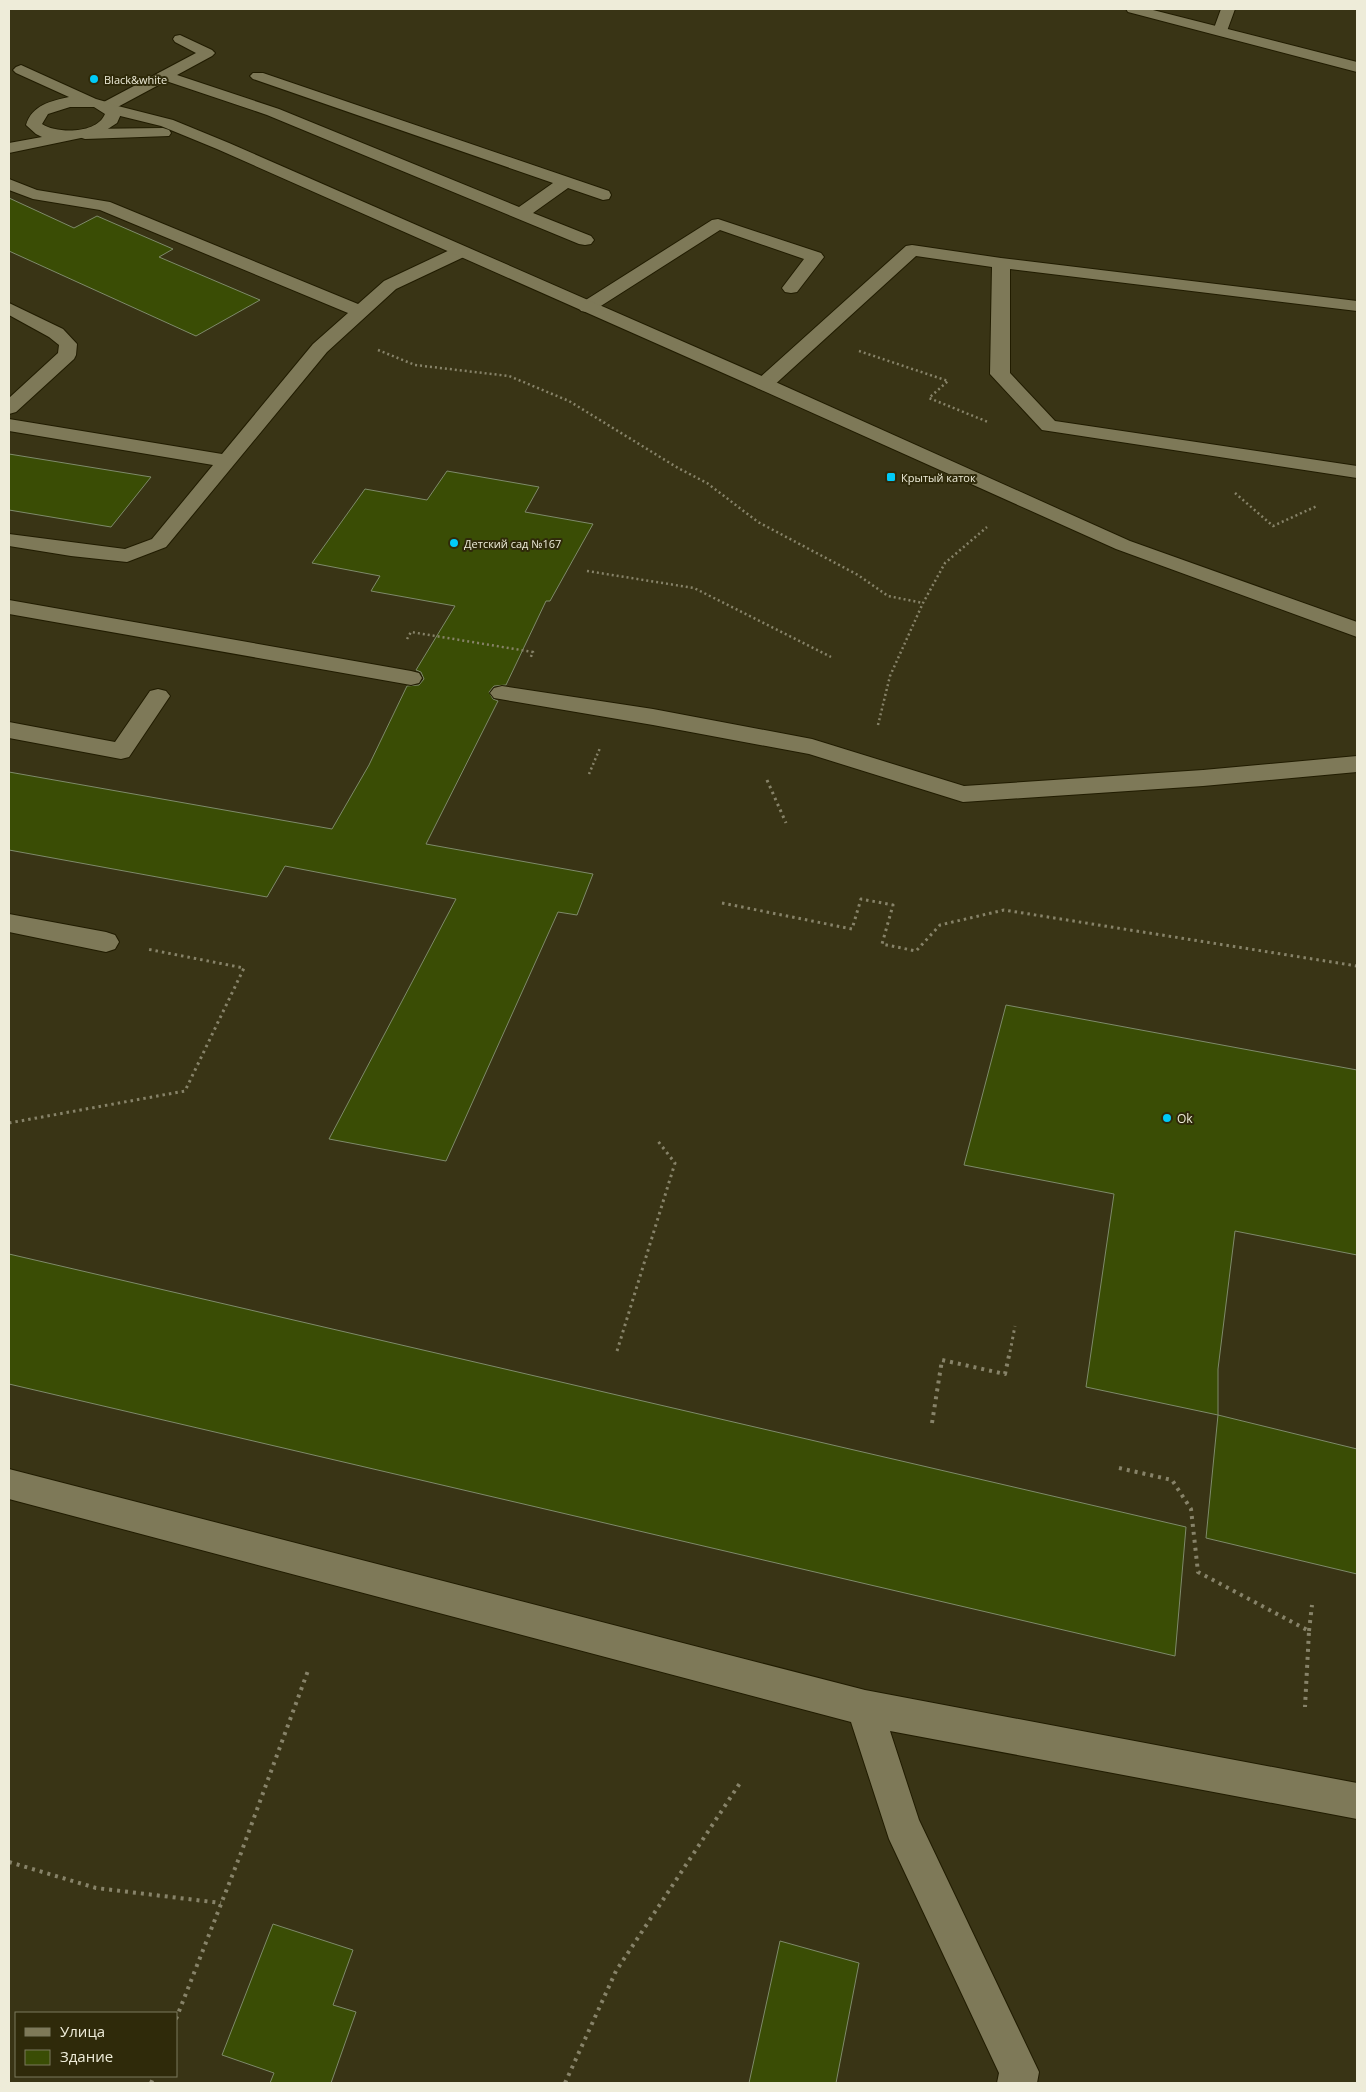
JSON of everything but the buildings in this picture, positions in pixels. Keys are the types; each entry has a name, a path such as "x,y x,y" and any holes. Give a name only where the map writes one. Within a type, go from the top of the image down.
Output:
{"street":[{"path":"1133,9 1357,67"},
{"path":"1220,31 1228,9"},
{"path":"103,106 207,53 180,39"},
{"path":"9,148 96,130 111,120 113,114 103,106 17,64 41,114"},
{"path":"165,76 273,112 585,240"},
{"path":"258,76 603,195"},
{"path":"9,140 41,114 70,102 103,106 167,123 764,384 1123,545 1357,630"},
{"path":"41,114 34,125 47,134 78,135 154,132 194,135"},
{"path":"520,214 566,182"},
{"path":"9,184 33,194 104,206 360,312"},
{"path":"587,307 718,224 814,257 791,288"},
{"path":"764,384 912,250 1001,263 1357,306"},
{"path":"9,540 71,550 127,556 159,543 320,348 390,286 460,252"},
{"path":"1001,263 1000,374 1049,426 1357,472"},
{"path":"9,308 56,333 68,344 67,354 11,402"},
{"path":"9,425 228,461"},
{"path":"9,607 411,678"},
{"path":"507,694 653,717 812,747 963,794 1193,779 1357,764"},
{"path":"9,730 121,751 158,696"},
{"path":"9,923 106,942"},
{"path":"9,1484 865,1708 1357,1801"},
{"path":"865,1708 902,1826 1019,2072 1017,2083"}],"path":[{"path":"340,331 415,365 509,376 568,401 670,463 707,482 758,522 858,575 888,596 923,603"},
{"path":"1230,489 1273,526 1324,503"},
{"path":"877,729 890,676 923,603 945,563 990,525"},
{"path":"587,571 694,588 831,657"},
{"path":"388,675 411,632 533,652 507,694"},
{"path":"765,775 786,823"},
{"path":"722,903 852,929 861,899 893,905 882,944 916,951 940,926 1004,910 1357,966"},
{"path":"9,1123 185,1091 244,968 185,957"},
{"path":"617,1351 675,1163 657,1140"},
{"path":"932,1423 942,1360 1005,1374 1015,1326"},
{"path":"1119,1468 1172,1480 1191,1509 1198,1572 1309,1631"},
{"path":"1305,1707 1312,1605"},
{"path":"178,2014 309,1668"},
{"path":"565,2083 616,1971 742,1780"},
{"path":"9,1862 96,1888 221,1903"}],"place":[{"name":"Black&white","path":"94,79"},
{"name":"Крытый каток","path":"891,477"},
{"name":"Детский сад №167","path":"454,543"},
{"name":"Ok","path":"1167,1118"}]}
